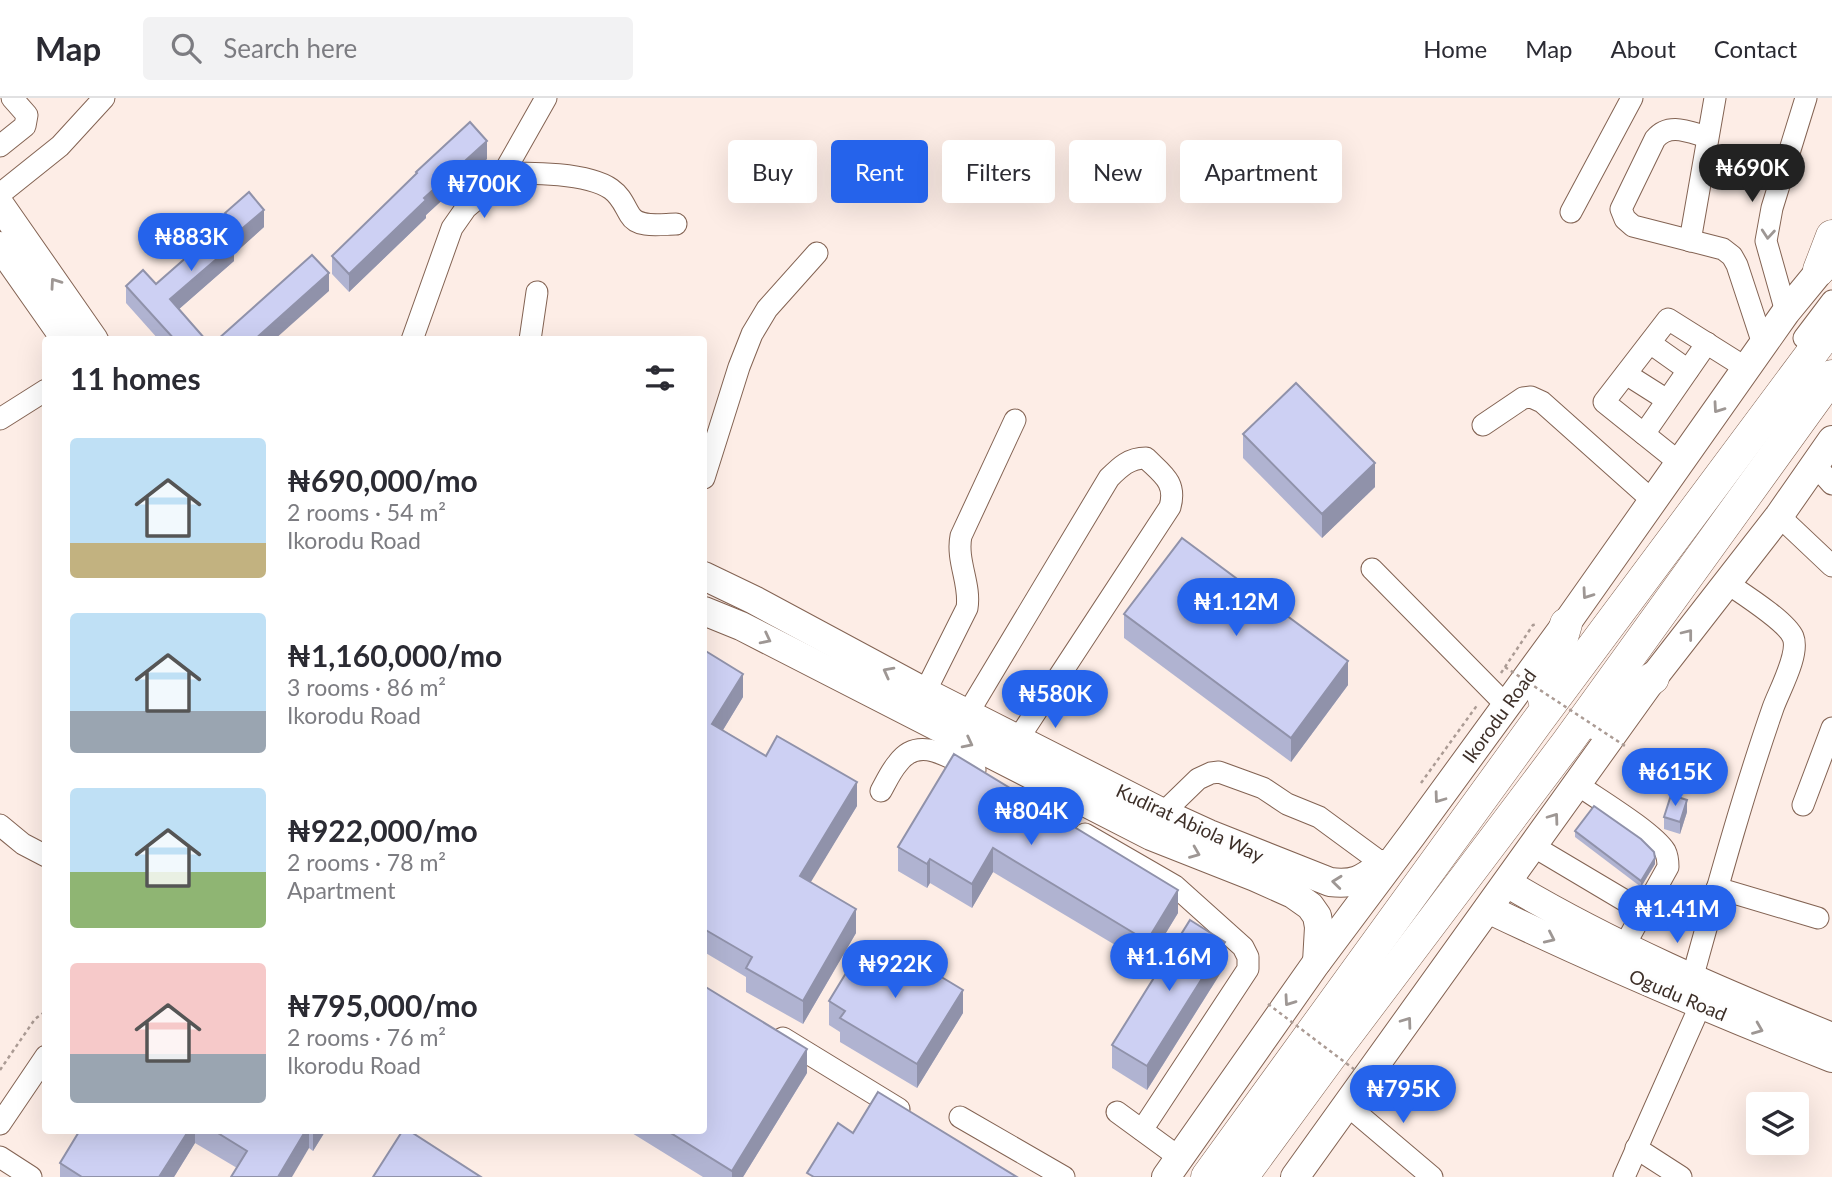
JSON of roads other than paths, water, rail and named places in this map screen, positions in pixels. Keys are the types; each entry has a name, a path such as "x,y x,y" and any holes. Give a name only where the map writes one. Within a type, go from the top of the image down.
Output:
{"highway":[{"path":"1826,263 1832,236"},
{"name":"Ikorodu Road","path":"1207,1177 1537,722 1832,326"},
{"path":"1242,1177 1567,743 1832,376"},
{"path":"1537,722 1566,624"},
{"path":"1567,743 1653,678"}],"main road":[{"path":"0,205 91,336"},
{"path":"0,246 63,336"},
{"name":"Ikorodu Road","path":"1179,1171 1317,962 1412,835 1494,702 1566,624 1786,312 1826,263"},
{"path":"1295,1177 1653,678 1779,516 1824,475 1832,440"},
{"name":"Kudirat Abiola Way","path":"707,577 1018,739 1157,824 1209,834 1330,882 1346,884 1362,879 1384,864 1412,835"},
{"name":"Kudirat Abiola Way","path":"707,612 1157,824 1255,877 1293,894 1310,906 1317,916 1317,962"},
{"name":"Ogudu Road","path":"1507,883 1619,957 1700,1006 1832,1058"},
{"name":"Ogudu Road","path":"1488,909 1619,957 1692,979 1832,1037"}],"street":[{"path":"0,145 27,123 27,115 12,98"},
{"path":"0,194 60,145 104,98"},
{"path":"413,336 452,228 466,208 498,181 546,98"},
{"path":"1571,212 1632,98"},
{"path":"1690,241 1715,98"},
{"path":"1786,312 1766,241 1772,208 1806,98"},
{"path":"1707,137 1672,128 1661,131 1654,139 1622,209 1625,219 1633,226 1723,249 1732,256 1763,344"},
{"path":"503,174 552,174 594,181 617,193 636,222 676,224"},
{"path":"707,468 752,334 768,309 817,253"},
{"path":"531,336 537,292"},
{"path":"1117,1112 1142,1130 1179,1171 1551,676 1597,619 1832,301"},
{"path":"1680,463 1604,402 1668,318 1746,368"},
{"path":"1650,343 1688,370"},
{"path":"1644,434 1707,343"},
{"path":"1626,374 1667,400"},
{"path":"0,419 42,393"},
{"path":"1483,425 1523,398 1531,397 1542,402 1653,501"},
{"path":"1260,1177 1446,919 1598,720 1652,643 1832,403"},
{"path":"925,692 967,608 969,596 958,547 961,536 1015,420"},
{"path":"968,713 1109,478 1122,465 1136,458 1146,458 1170,482 1173,497 1170,507 1018,739"},
{"path":"1779,516 1832,566"},
{"path":"1373,569 1494,702"},
{"path":"1692,979 1773,706 1793,659 1794,638 1783,625 1727,583"},
{"path":"1803,805 1832,728"},
{"path":"881,791 899,761 913,750 928,748 987,777"},
{"path":"1157,824 1198,779 1211,772 1219,772 1263,788 1287,804 1319,817 1384,864"},
{"path":"1578,785 1652,837 1664,850 1668,861 1668,867 1619,957"},
{"path":"0,825 23,844 42,854"},
{"path":"1069,825 1175,886 1243,947 1248,957 1248,969 1142,1130"},
{"path":"1533,846 1644,912"},
{"path":"1717,888 1818,918"},
{"path":"1623,1177 1700,1006"},
{"path":"762,1026 916,1119"},
{"path":"0,1124 42,1062"},
{"path":"1347,1105 1432,1177"},
{"path":"960,1117 1064,1177"},
{"path":"1636,1148 1681,1177"},
{"path":"0,1157 31,1177"}]}
